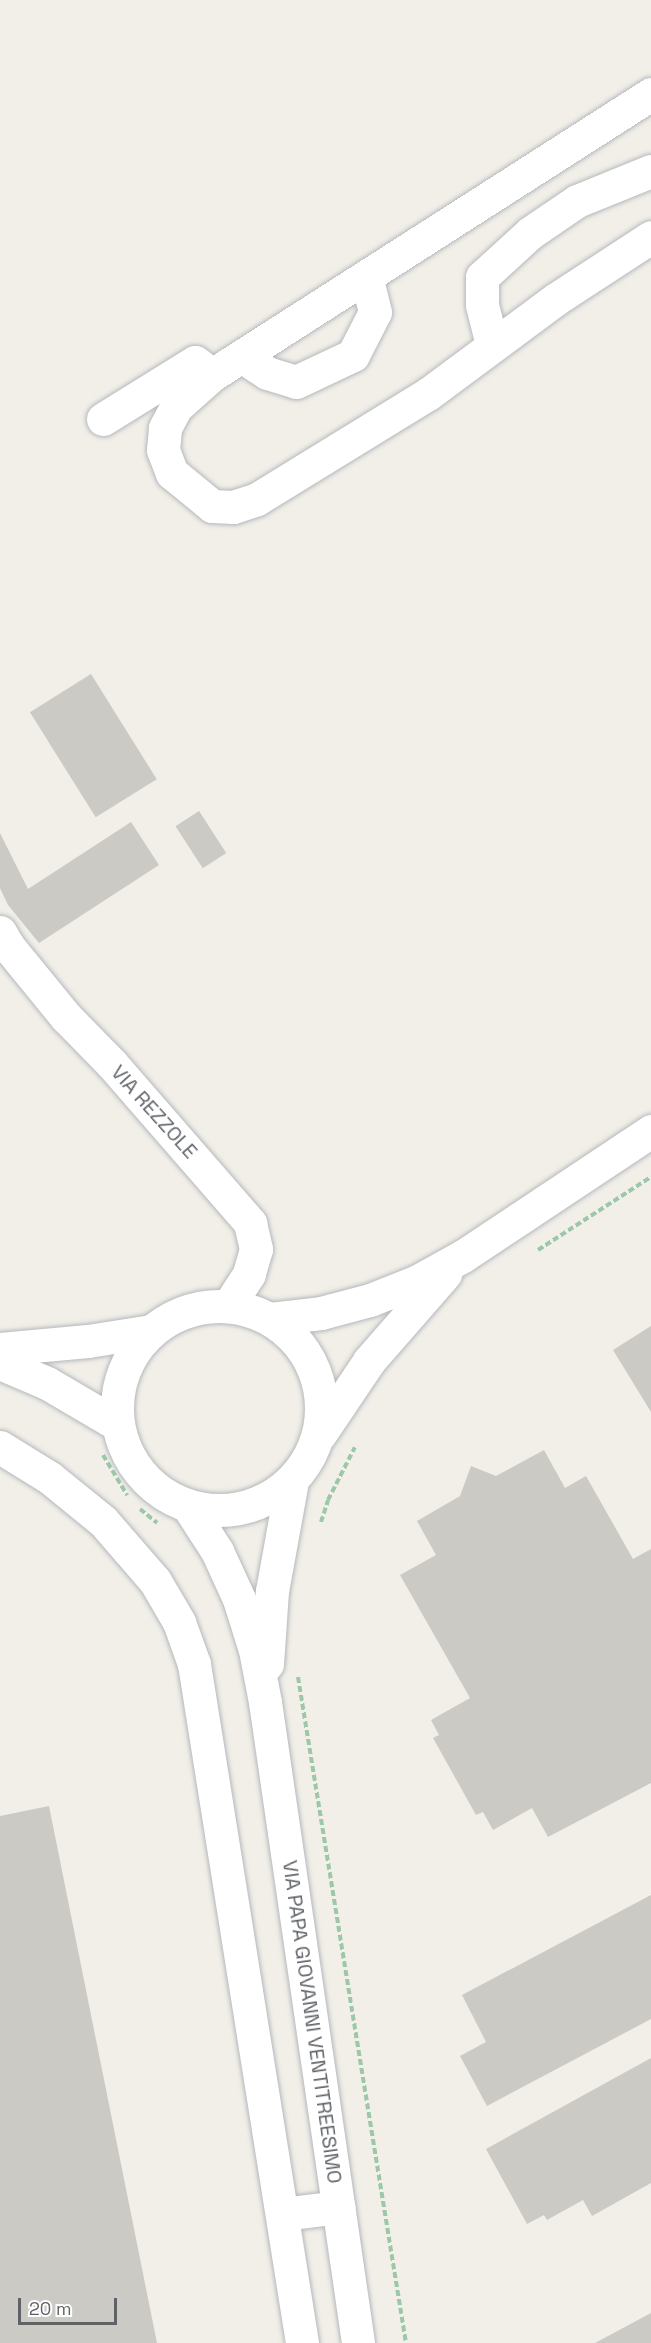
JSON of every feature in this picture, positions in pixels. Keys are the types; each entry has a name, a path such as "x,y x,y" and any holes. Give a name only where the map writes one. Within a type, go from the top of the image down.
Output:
{"street":[{"path":"651,94 244,358 212,375 176,407 165,428 163,450 172,472 212,506 233,507 257,499 428,394 492,345 637,243 651,237"},
{"path":"492,345 482,305 482,278 530,233 577,201 651,171"},
{"path":"244,358 267,373 296,382 353,355 375,312 366,277"},
{"path":"104,419 195,362 212,375"},
{"name":"VIA REZZOLE","path":"0,932 8,946 66,1017 112,1064 250,1223 256,1249 249,1274 228,1306"},
{"path":"270,1319 321,1312 370,1300 418,1281 463,1256 651,1131"},
{"path":"0,1363 47,1383 125,1451 141,1475 162,1494 188,1506 216,1511 243,1508 269,1498 292,1481 307,1461 317,1438 369,1361 430,1289 463,1256"},
{"path":"108,1436 123,1373 134,1350 151,1331 174,1315 192,1310 228,1306 249,1310 270,1319 291,1335 309,1358 322,1411 317,1438"},
{"path":"0,1349 88,1341 151,1331"},
{"path":"0,1447 50,1478 103,1521 155,1581 179,1622 194,1664 302,2343"},
{"name":"VIA PAPA GIOVANNI VENTITREESIMO","path":"265,1702 272,1591 292,1481"},
{"name":"VIA PAPA GIOVANNI VENTITREESIMO","path":"188,1506 217,1551 239,1599 255,1650 265,1702 358,2343"},
{"path":"282,2214 339,2207"}],"path":[{"path":"534,1252 651,1177"},
{"path":"108,1436 132,1502 160,1525"},
{"path":"318,1530 328,1500 357,1443"},
{"path":"298,1675 406,2343"}],"building":[{"path":"91,674 157,779 96,817 30,712"},
{"path":"199,811 226,853 203,868 176,826"},
{"path":"131,822 159,865 39,943 8,905 0,888 0,833 28,889"},
{"path":"651,1326 651,1412 613,1350"},
{"path":"544,1450 565,1488 586,1476 633,1559 651,1549 651,1783 548,1837 532,1808 493,1830 483,1812 476,1815 433,1738 439,1735 431,1720 470,1698 400,1575 436,1555 417,1521 460,1496 471,1466 496,1476"},
{"path":"49,1806 157,2343 0,2343 0,1816"},
{"path":"651,1895 651,2019 487,2106 460,2056 486,2042 462,1995"},
{"path":"651,2058 651,2183 592,2216 583,2200 547,2220 544,2215 527,2224 486,2149"},
{"path":"651,2313 651,2343 595,2343"}]}
